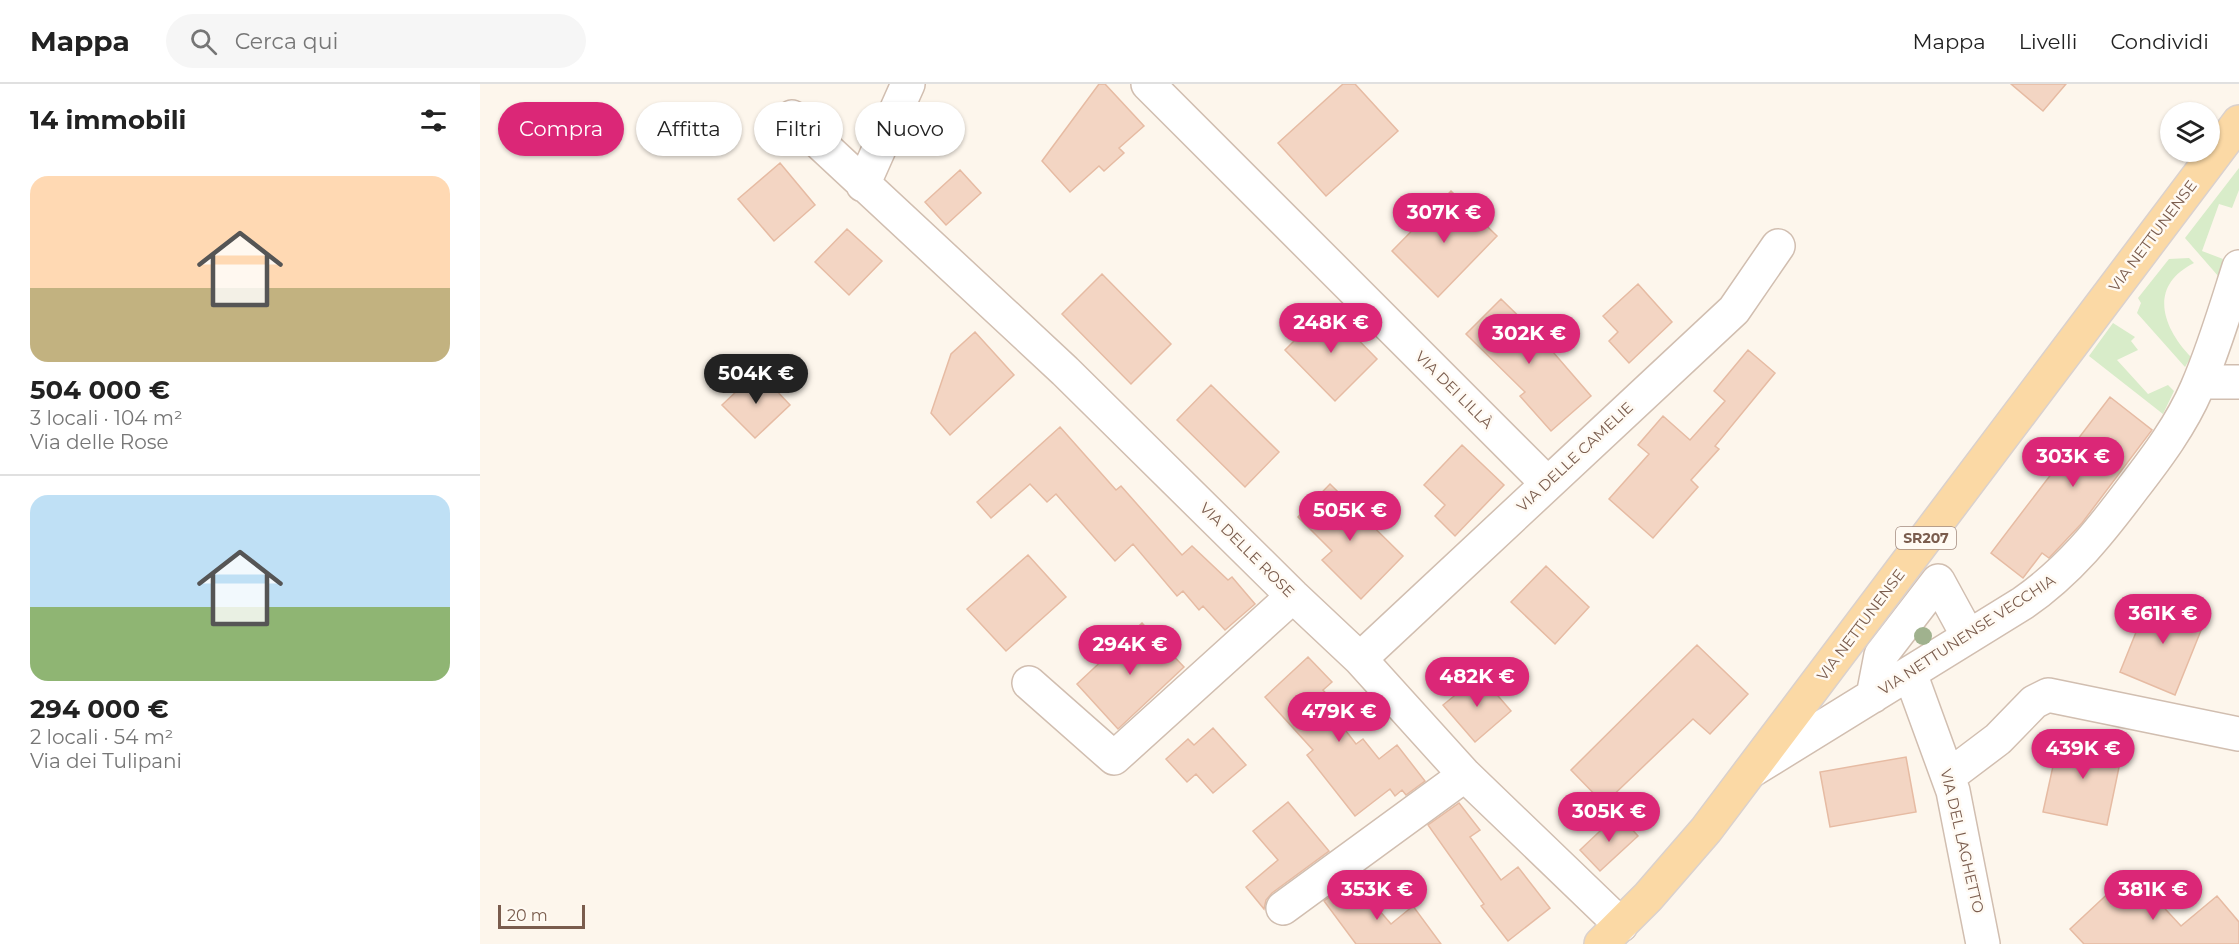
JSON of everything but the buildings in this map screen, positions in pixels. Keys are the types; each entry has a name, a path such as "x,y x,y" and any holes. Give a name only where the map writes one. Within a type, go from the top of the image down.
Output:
{"main road":[{"name":"VIA NETTUNENSE","path":"1611,934 1680,863 2239,122"}],"street":[{"path":"863,185 908,84"},
{"name":"VIA DEI LILLÀ","path":"1148,84 1547,483"},
{"name":"VIA DELLE ROSE","path":"833,156 1065,370 1293,596 1360,659 1611,934"},
{"name":"VIA DELLE CAMELIE","path":"1360,659 1734,310 1778,246"},
{"name":"VIA NETTUNENSE VECCHIA","path":"1751,771 2038,592 2079,557 2162,450 2200,382 2239,267"},
{"path":"2200,382 2239,381"},
{"path":"1873,696 1881,655 1938,581 1968,636"},
{"path":"1029,683 1114,758 1293,596"},
{"name":"VIA DEL LAGHETTO","path":"1910,673 1949,776 1969,860 1983,944"},
{"path":"1949,776 1998,740 2034,702 2048,695 2239,734"},
{"path":"1282,908 1465,775"}],"green space":[{"path":"2239,168 2239,190 2232,208 2219,204 2202,251 2223,259 2219,277 2185,238"},
{"path":"2189,258 2194,263 2179,272 2170,283 2165,295 2164,307 2173,333 2191,357 2185,367 2137,313 2141,303 2138,298 2169,259"},
{"path":"2113,323 2135,337 2131,341 2138,350 2117,360 2148,394 2168,385 2174,391 2163,414 2089,356"}]}
